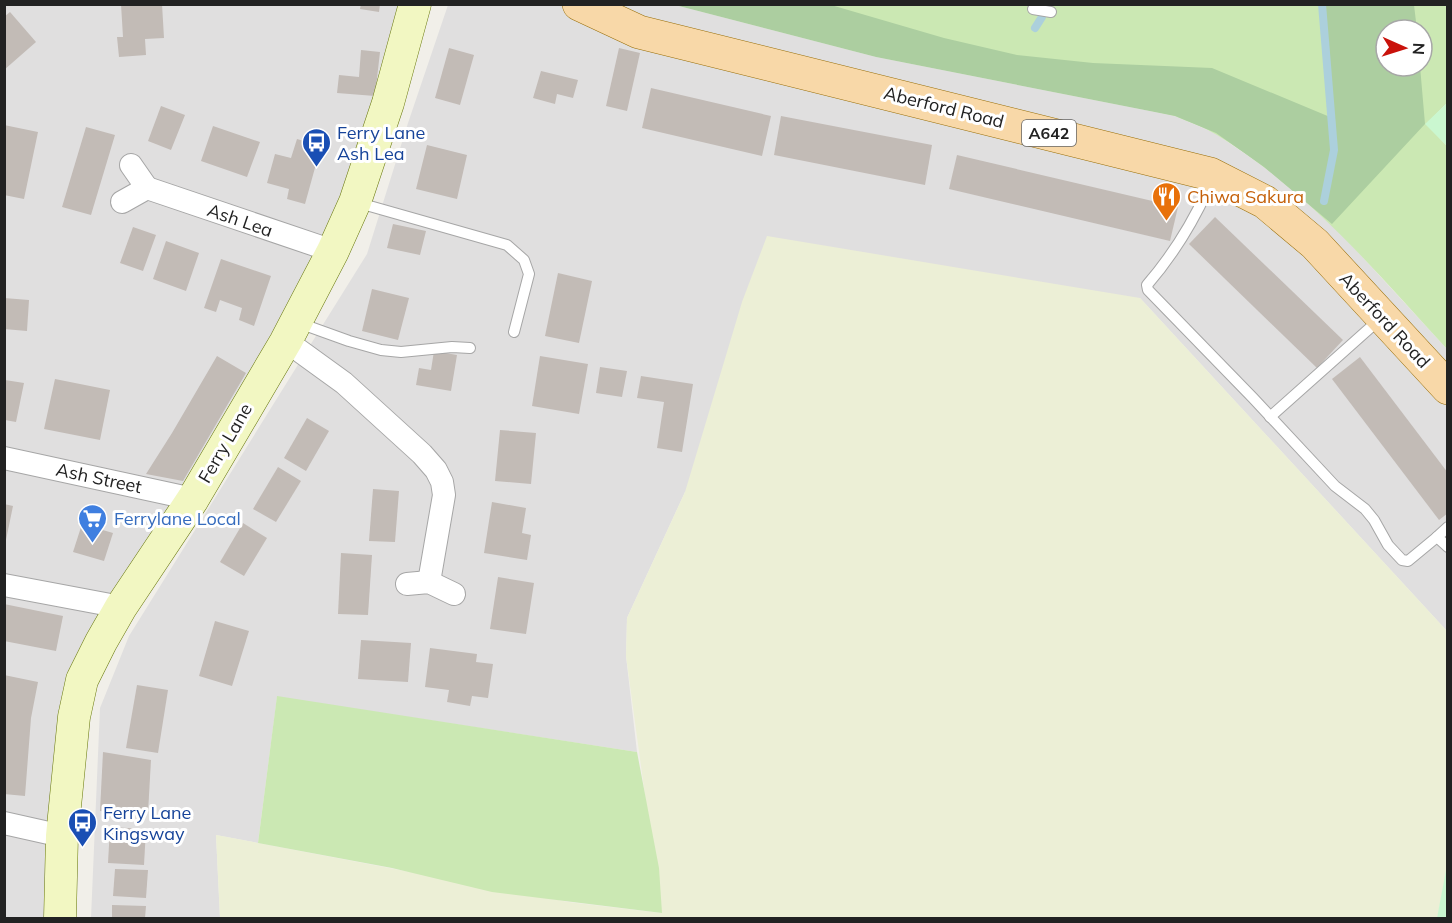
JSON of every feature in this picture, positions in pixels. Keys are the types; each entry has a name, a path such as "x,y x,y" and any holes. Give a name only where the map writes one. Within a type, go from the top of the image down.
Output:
{"main road":[{"name":"Aberford Road","path":"579,4 639,32 1210,174 1265,202 1315,244 1448,388"}],"street":[{"name":"Ferry Lane","path":"60,918 62,836 74,717 82,680 121,607 193,499 290,332 333,251 355,202 388,104 415,4"},
{"path":"122,202 147,188 131,165"},
{"name":"Ash Lea","path":"147,188 333,251"},
{"path":"290,332 422,454 436,470 444,495 418,583 454,594"},
{"name":"Ash Street","path":"4,458 193,499"},
{"path":"4,585 121,607"},
{"path":"4,823 62,836"}],"lane":[{"path":"1033,9 1051,12"},
{"path":"1208,191 1192,223 1167,262 1147,285 1148,290 1335,486 1365,508 1388,545 1402,560 1408,561 1448,527"},
{"path":"355,202 507,245 524,260 529,273 514,332"},
{"path":"1270,417 1382,317"},
{"path":"290,332 401,352 470,348"},
{"path":"1437,537 1448,547"}],"shaded area":[{"path":"5,5 415,5 355,202 101,642 60,918 5,918"},
{"path":"448,5 675,5 876,57 1175,116 1215,133 1264,167 1332,224 1447,349 1447,631 1140,298 685,492 627,618 626,656 637,752 277,697 258,843 216,835 220,918 91,918 100,708 129,636 367,254"}],"green space":[{"path":"675,5 831,5 944,38 1017,55 1093,63 1212,68 1330,117 1322,5 1414,5 1416,18 1374,18 1374,78 1421,78 1425,124 1332,224 1264,167 1216,133 1175,116 876,57"},
{"path":"677,5 1447,5 1447,103 1426,124 1447,146 1447,349 1367,262 1311,207 1250,157 1202,127 1175,116"},
{"path":"1447,103 1447,146 1425,124"},
{"path":"767,236 1140,298 1447,631 1448,865 1437,918 220,918 216,835 568,902 661,913 626,656 627,618 685,492 742,302"},
{"path":"277,696 637,752 659,868 662,913 492,892 392,868 258,843"},
{"path":"1447,865 1447,918 1437,918"}],"building":[{"path":"121,4 162,4 164,38 145,39 146,55 119,57 117,37 123,37"},
{"path":"361,4 380,4 379,12 360,9"},
{"path":"10,12 36,42 4,70 4,17"},
{"path":"449,48 474,55 460,105 435,98"},
{"path":"619,48 640,53 627,111 606,106"},
{"path":"361,50 380,52 375,96 337,93 339,75 359,77"},
{"path":"541,71 578,80 573,98 557,94 555,104 533,98"},
{"path":"651,88 771,116 762,156 642,128"},
{"path":"161,106 185,115 171,150 148,141"},
{"path":"781,116 932,145 925,185 774,155"},
{"path":"4,125 38,132 24,199 4,195"},
{"path":"213,126 260,142 247,177 201,161"},
{"path":"86,127 115,135 91,215 62,207"},
{"path":"297,139 321,146 305,204 287,199 289,189 267,183 275,154 291,158"},
{"path":"427,145 467,155 457,199 416,189"},
{"path":"957,155 1178,207 1170,241 949,189"},
{"path":"1215,217 1343,340 1317,368 1189,244"},
{"path":"393,224 426,231 420,255 387,248"},
{"path":"133,227 156,235 143,271 120,263"},
{"path":"166,241 199,253 186,291 153,279"},
{"path":"221,259 271,276 254,326 239,320 242,308 220,300 216,312 204,308"},
{"path":"558,273 592,281 579,343 545,336"},
{"path":"372,289 409,298 398,340 362,331"},
{"path":"4,298 29,300 27,331 4,329"},
{"path":"434,351 457,355 451,391 416,385 419,368 431,370"},
{"path":"217,356 246,373 183,481 146,474 172,433"},
{"path":"540,356 588,364 579,414 532,406"},
{"path":"1360,357 1448,473 1448,513 1439,520 1332,379"},
{"path":"600,367 627,371 622,397 596,393"},
{"path":"641,376 693,384 682,452 657,448 664,402 637,398"},
{"path":"55,379 110,390 100,440 44,429"},
{"path":"5,380 24,383 16,422 5,420"},
{"path":"307,418 329,431 306,471 284,458"},
{"path":"500,430 536,433 531,484 495,481"},
{"path":"278,467 301,481 276,522 253,509"},
{"path":"373,489 399,491 395,542 369,541"},
{"path":"492,502 526,508 522,533 531,535 527,560 484,553"},
{"path":"4,504 13,506 6,540 4,540"},
{"path":"243,523 267,538 244,576 220,562"},
{"name":"Ferrylane Local","path":"82,524 113,533 104,561 73,552"},
{"path":"341,553 372,555 368,615 338,614"},
{"path":"498,577 534,583 526,634 490,629"},
{"path":"4,604 63,616 56,651 4,641"},
{"path":"215,621 249,631 232,686 199,676"},
{"path":"361,640 411,643 408,682 358,679"},
{"path":"430,648 477,654 476,662 493,664 488,698 472,696 470,706 447,702 449,690 425,687"},
{"path":"4,675 38,682 31,718 25,796 4,794"},
{"path":"137,685 168,690 158,753 126,748"},
{"path":"103,752 151,760 148,813 100,811"},
{"path":"110,827 146,829 144,865 108,863"},
{"path":"115,869 148,870 146,898 113,896"},
{"path":"112,905 146,906 145,918 112,918"}],"waterway":[{"path":"1035,28 1042,17 1043,4"},
{"path":"1322,4 1334,150 1324,201"}],"place":[{"name":"Ferry Lane Ash Lea","path":"316,168"},
{"name":"Chiwa Sakura","path":"1166,222"},
{"name":"Ferrylane Local","path":"93,544"},
{"name":"Ferry Lane Kingsway","path":"82,848"}]}
